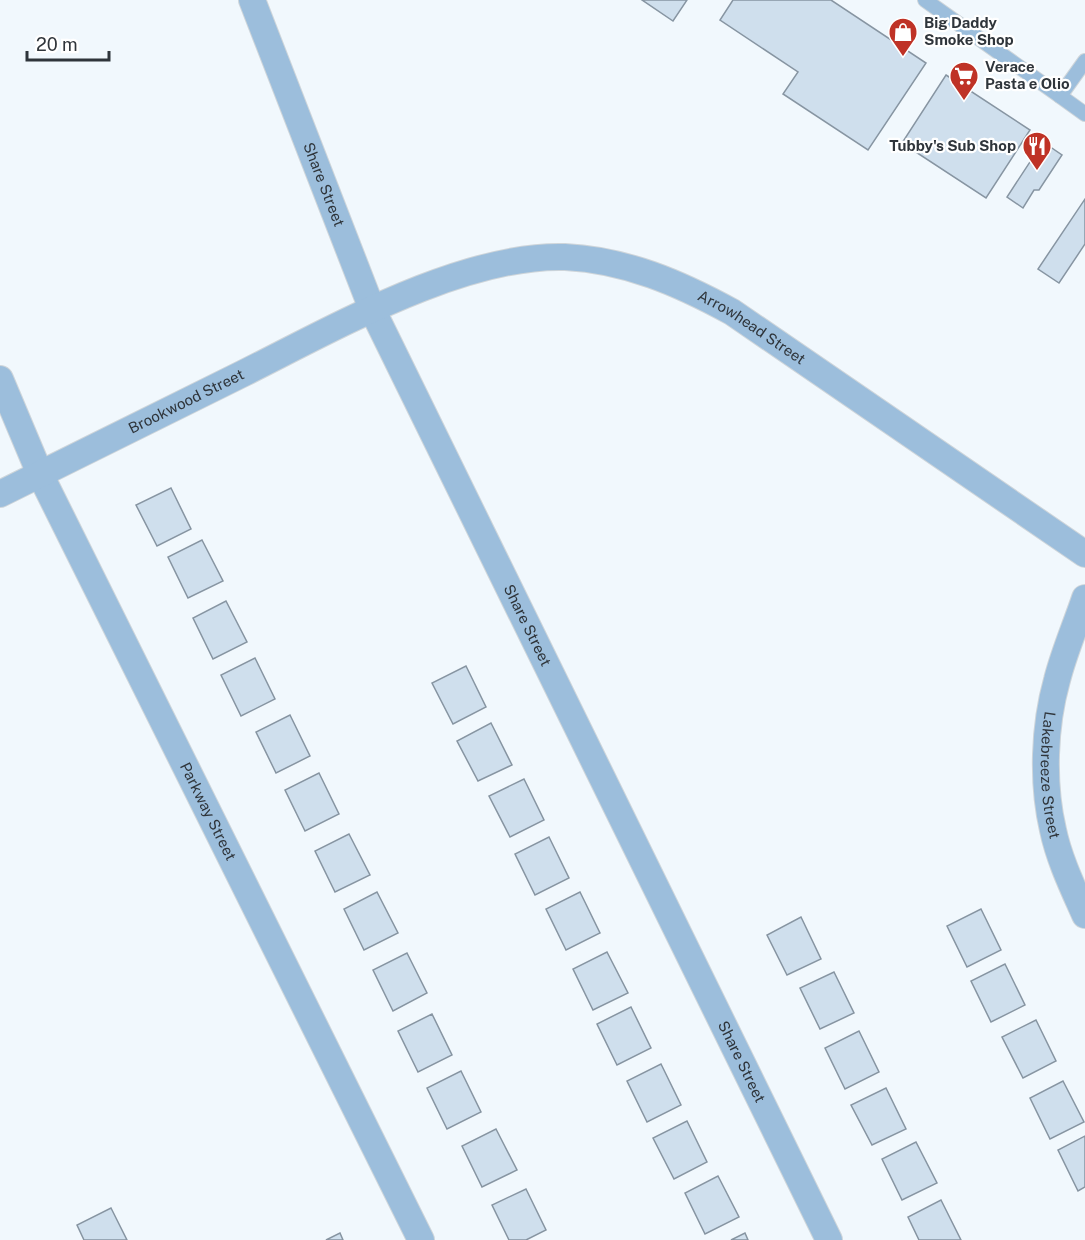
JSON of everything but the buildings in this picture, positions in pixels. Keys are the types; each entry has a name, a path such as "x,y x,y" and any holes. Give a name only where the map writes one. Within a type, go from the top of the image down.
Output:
{"street":[{"name":"Share Street","path":"252,0 372,309 829,1240"},
{"name":"Arrowhead Street","path":"372,309 480,268 528,259 566,257 643,270 685,286 732,312 1085,554"},
{"name":"Brookwood Street","path":"0,495 372,309"},
{"name":"Parkway Street","path":"0,380 40,474 421,1240"},
{"name":"Lakebreeze Street","path":"1085,598 1056,682 1047,746 1047,784 1053,830 1069,880 1085,915"}],"lane":[{"path":"925,0 1085,114"},
{"path":"1060,96 1085,61"}],"place":[{"name":"Big Daddy Smoke Shop","path":"903,58"},
{"name":"Verace Pasta e Olio","path":"964,102"},
{"name":"Tubby's Sub Shop","path":"1037,172"}]}
